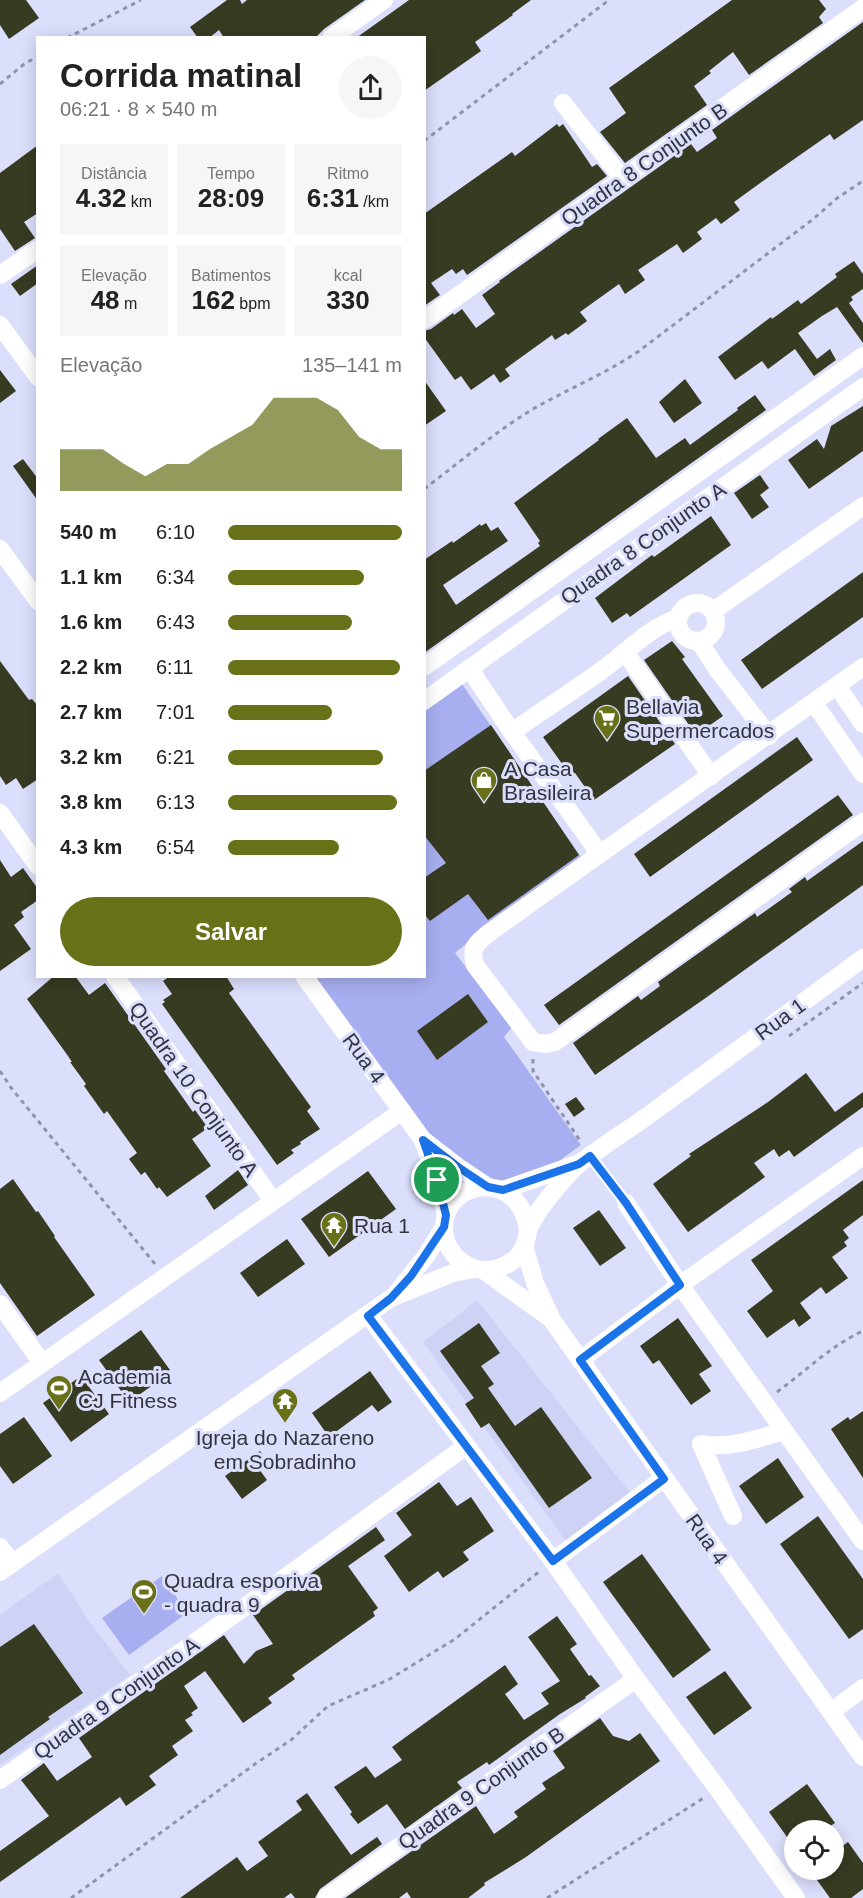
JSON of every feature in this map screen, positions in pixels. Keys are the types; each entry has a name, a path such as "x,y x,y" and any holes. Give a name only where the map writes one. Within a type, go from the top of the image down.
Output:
{"street":[{"path":"335,36 384,0"},
{"name":"Quadra 8 Conjunto B","path":"426,319 863,8"},
{"path":"563,103 623,179"},
{"path":"0,275 36,250"},
{"path":"0,325 36,374"},
{"name":"Quadra 8 Conjunto A","path":"426,666 863,356"},
{"name":"Quadra 8 Conjunto A","path":"426,700 863,387"},
{"path":"713,611 863,506"},
{"path":"0,549 36,598"},
{"path":"587,550 600,554 605,562 604,572"},
{"path":"561,569 562,581 578,590"},
{"path":"697,603 706,605 713,611 716,627 707,639 692,641 680,632 678,618 681,611 688,605 697,603"},
{"path":"512,732 604,669 662,624 678,618"},
{"path":"699,641 717,669 769,736"},
{"path":"625,652 711,776"},
{"path":"863,667 475,945 472,954 475,965 533,1042 546,1044 555,1042 863,822"},
{"path":"469,668 600,854"},
{"path":"835,733 861,721 837,686"},
{"path":"814,703 863,774"},
{"path":"0,813 36,863"},
{"name":"Rua 1","path":"585,1160 863,958"},
{"name":"Quadra 10 Conjunto A","path":"116,978 273,1201"},
{"name":"Rua 4","path":"305,978 423,1140"},
{"path":"0,1393 402,1111"},
{"path":"423,1140 458,1167 513,1197 521,1206 526,1217 526,1238 535,1283 552,1320"},
{"path":"423,1140 437,1180 445,1221 446,1240 452,1253 462,1262 478,1269 552,1320"},
{"path":"580,1360 680,1285 863,1156"},
{"path":"0,1547 6,1567 368,1316 391,1298 426,1256 453,1203 462,1194 475,1188 496,1188 585,1160"},
{"path":"391,1298 453,1273 496,1269 507,1265 517,1257 526,1238 559,1186 585,1160"},
{"path":"626,1203 680,1285 784,1431 857,1519 863,1541"},
{"path":"0,1304 42,1363"},
{"path":"368,1316 553,1561 796,1898"},
{"name":"Rua 4","path":"552,1320 863,1757"},
{"path":"733,1516 701,1444 716,1447 727,1446 784,1431"},
{"name":"Quadra 9 Conjunto A","path":"0,1780 232,1616 466,1446"},
{"path":"553,1561 664,1479"},
{"name":"Quadra 9 Conjunto B","path":"326,1898 636,1679"},
{"path":"831,1712 863,1688"}],"path":[{"path":"71,36 141,0"},
{"path":"426,139 609,0"},
{"path":"0,84 36,57"},
{"path":"426,487 530,411 617,366 639,351 812,220 836,199 863,182"},
{"path":"533,1042 533,1071 585,1160 626,1203"},
{"path":"0,1071 12,1089 166,1277"},
{"path":"763,1402 843,1340 863,1331"},
{"path":"71,1898 291,1740 328,1706 388,1680 455,1639 553,1561"},
{"path":"547,1898 718,1789"}],"shaded area":[{"path":"462,684 583,860 481,931 455,953 512,1027 504,1037 581,1145 548,1169 528,1178 492,1181 430,1144 314,978 426,978 426,710"},
{"path":"477,1300 631,1494 567,1543 423,1342"},
{"path":"58,1573 87,1618 130,1675 0,1765 0,1615"},
{"name":"Quadra esporiva - quadra 9","path":"162,1576 187,1613 129,1655 102,1618"}],"building":[{"path":"0,0 26,0 39,18 9,39 0,25"},
{"path":"227,0 240,0 242,4 247,0 365,0 317,36 223,36 219,30 212,36 197,36 190,27"},
{"path":"409,0 531,0 475,42 481,51 426,90 426,36 359,36"},
{"path":"732,0 819,0 826,9 819,17 823,23 749,75 733,52 694,86 707,105 625,163 600,132 626,113 609,88"},
{"path":"863,22 863,120 834,140 830,134 734,202 740,210 721,224 716,218 697,232 702,239 683,253 677,244 638,270 645,280 625,294 619,284 580,312 587,321 568,335 566,333 555,340 552,335 505,369 510,376 500,383 494,374 471,390 461,376 455,380 426,340 426,330 462,309 476,328 495,314 482,295 691,144 697,152 717,138 712,130"},
{"path":"557,124 559,127 563,124 592,167 597,164 607,176 467,275 463,269 456,274 452,269 431,283 440,295 426,305 426,213 512,152 515,156"},
{"path":"36,146 36,214 24,222 35,238 15,251 0,229 0,173"},
{"path":"854,261 863,274 863,289 851,297 853,300 849,303 863,323 863,343 837,307 798,333 817,359 830,349 836,360 814,376 795,349 768,369 762,361 735,380 718,357 771,317 772,319 798,300 801,304 837,277 835,274"},
{"path":"36,266 36,284 20,296 11,284"},
{"path":"0,370 16,391 0,403"},
{"path":"685,379 702,403 674,423 659,402"},
{"path":"426,383 446,411 426,425"},
{"path":"755,395 766,410 426,652 426,559 480,524 481,526 486,523 491,531 498,527 508,541 443,585 456,605 540,546 538,543 540,541 514,503 627,418 656,458 685,438 690,445 738,410 737,408"},
{"path":"863,406 863,451 809,489 788,460 817,439 824,449 831,426"},
{"path":"23,459 36,476 36,498 13,466"},
{"path":"760,475 769,488 760,495 769,507 752,519 734,493"},
{"path":"711,516 731,545 630,617 627,613 612,623 595,598 652,555 654,557"},
{"path":"863,572 863,617 762,689 741,660"},
{"path":"672,641 685,657 682,659 723,716 696,735 644,660"},
{"path":"0,661 29,700 32,699 36,704 36,780 23,789 16,778 6,785 0,776"},
{"name":"Bellavia Supermercados","path":"628,676 675,744 594,800 575,773 570,775 543,737"},
{"name":"A Casa Brasileira","path":"491,725 579,855 488,920 468,894 430,921 426,916 426,877 446,863 426,838 426,770"},
{"path":"797,737 813,760 650,877 634,854"},
{"path":"838,795 853,815 559,1025 544,1005"},
{"path":"863,841 863,885 595,1075 573,1043 638,996 641,1000 660,986 658,982 755,913 757,917 792,892 789,889 805,877 807,881"},
{"path":"0,860 11,877 23,868 36,886 36,901 21,912 24,917 14,925 31,949 0,971"},
{"path":"52,978 76,978 89,995 105,983 166,1069 164,1071 193,1112 195,1110 208,1128 192,1139 211,1166 167,1197 159,1187 157,1189 145,1172 141,1175 129,1159 137,1153 107,1111 104,1114 84,1086 86,1084 70,1062 72,1062 27,999"},
{"path":"167,978 227,978 234,989 229,993 311,1107 307,1111 320,1129 300,1142 301,1144 291,1150 294,1153 277,1165 162,1004 165,1002 163,1000 172,994 163,981"},
{"path":"468,994 488,1022 437,1060 417,1031"},
{"path":"806,1073 835,1112 863,1092 863,1107 794,1157 789,1150 779,1157 774,1149 754,1163 765,1177 688,1232 653,1184 691,1156 689,1154 768,1102"},
{"path":"576,1097 585,1109 574,1117 565,1104"},
{"path":"238,1170 248,1185 214,1210 205,1196"},
{"path":"368,1171 396,1209 329,1257 301,1219"},
{"path":"13,1179 36,1212 38,1211 95,1295 37,1336 0,1283 0,1189"},
{"path":"863,1180 863,1215 843,1230 849,1238 844,1242 847,1246 832,1257 848,1278 826,1294 821,1287 800,1303 811,1318 799,1327 794,1319 767,1338 747,1311 773,1291 751,1260"},
{"path":"599,1210 626,1248 600,1266 573,1228"},
{"path":"287,1239 305,1264 258,1297 240,1273"},
{"path":"678,1318 712,1366 699,1374 711,1391 691,1405 659,1360 653,1364 640,1346"},
{"path":"479,1323 500,1353 481,1366 494,1384 488,1388 515,1426 541,1407 592,1478 549,1508 489,1423 481,1428 465,1404 474,1398 440,1351"},
{"path":"141,1330 170,1370 166,1372 167,1375 129,1402 99,1360"},
{"path":"370,1371 392,1402 378,1412 372,1405 329,1437 312,1413"},
{"path":"81,1376 109,1414 71,1442 43,1403"},
{"path":"863,1411 863,1478 831,1429 848,1417 850,1420"},
{"path":"24,1417 52,1456 13,1484 0,1466 0,1434"},
{"path":"260,1451 268,1463 259,1469 267,1480 242,1499 225,1476"},
{"path":"778,1458 804,1497 766,1524 739,1486"},
{"path":"439,1482 457,1506 471,1497 494,1531 463,1552 469,1560 443,1578 438,1571 409,1592 384,1556 412,1535 396,1513"},
{"path":"818,1516 863,1579 863,1629 849,1639 780,1544"},
{"path":"376,1527 385,1540 348,1566 378,1608 373,1612 375,1616 292,1675 295,1679 268,1698 272,1703 243,1723 205,1671 184,1686 198,1708 185,1720 193,1731 172,1746 178,1755 149,1776 156,1785 126,1806 120,1797 0,1882 0,1851 49,1816 21,1780 44,1763 57,1781 92,1757 79,1738 224,1635 244,1664 256,1651 273,1644 253,1615"},
{"path":"642,1554 711,1650 673,1678 603,1582"},
{"path":"557,1616 577,1644 570,1649 589,1676 591,1675 600,1686 489,1765 487,1762 457,1782 462,1788 405,1829 387,1804 358,1824 334,1787 366,1766 375,1778 402,1760 392,1747 505,1665 518,1684 505,1694 524,1720 549,1704 541,1693 560,1681 528,1637"},
{"path":"34,1624 83,1693 0,1755 0,1647"},
{"path":"725,1671 752,1708 714,1735 686,1697"},
{"path":"600,1718 613,1736 629,1741 640,1733 660,1761 526,1857 484,1883 485,1885 468,1898 411,1898 407,1892 399,1898 345,1898 476,1806 494,1834 518,1817 514,1812 546,1789 542,1783 565,1768 553,1751"},
{"path":"807,1784 833,1820 784,1820 784,1833 769,1812"},
{"path":"307,1793 351,1855 377,1837 382,1844 320,1889 315,1898 295,1898 291,1893 284,1898 180,1898 237,1857 247,1871 268,1856 258,1842 302,1810 296,1801"},
{"path":"848,1842 863,1863 863,1889 851,1898 830,1898 817,1880 844,1880 844,1845"}],"place":[{"name":"Bellavia Supermercados","path":"607,741"},
{"name":"A Casa Brasileira","path":"484,803"},
{"name":"Rua 1","path":"334,1248"},
{"name":"Academia CJ Fitness","path":"59,1411"},
{"name":"Igreja do Nazareno em Sobradinho","path":"285,1424"},
{"name":"Quadra esporiva - quadra 9","path":"144,1615"}],"route":[{"path":"423,1140 488,1187 503,1190 579,1164 590,1156 626,1203 680,1285 580,1360 664,1479 553,1561 368,1316 391,1298 411,1276 444,1227 446,1215 437,1180 423,1140"}]}
